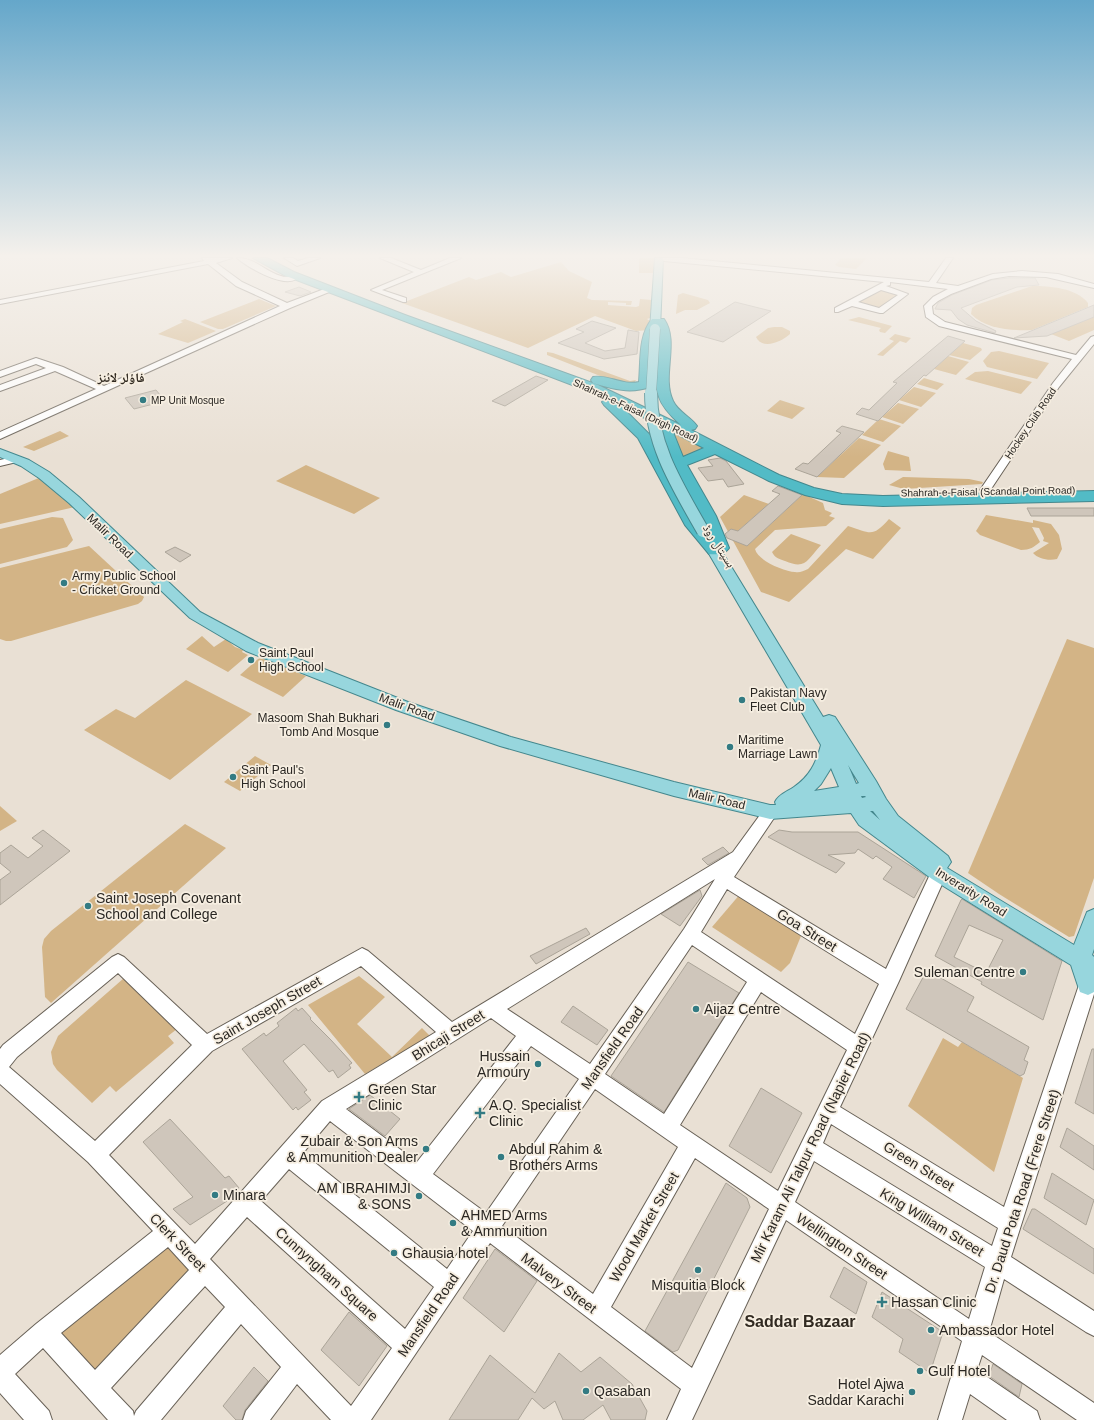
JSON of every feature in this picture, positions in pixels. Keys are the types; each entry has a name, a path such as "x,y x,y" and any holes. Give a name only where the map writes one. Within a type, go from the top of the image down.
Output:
{"highway":[{"name":"Shahrah-e-Faisal (Drigh Road)","path":"426,324 589,382 665,427 716,448 774,478 813,488"},
{"name":"Shahrah-e-Faisal (Drigh Road)","path":"438,324 589,382 690,426 813,488"},
{"path":"589,382 624,388 632,388 645,384 648,338 652,324"},
{"path":"653,324 657,325 664,332 663,384 666,401 674,412 690,426"},
{"path":"589,382 645,439 693,525 718,549"},
{"path":"645,439 665,427 678,464 717,534 718,549"},
{"path":"678,464 716,448"},
{"path":"813,488 842,499 882,498"},
{"name":"Shahrah-e-Faisal (Scandal Point Road)","path":"882,498 985,490 1094,489"},
{"name":"Shahrah-e-Faisal (Scandal Point Road)","path":"882,498 1094,496"}],"main road":[{"name":"ہسپتال روڈ","path":"657,325 651,396 656,437 678,489 718,549 874,795"},
{"name":"Malir Road","path":"0,447 23,455 47,467 77,492 138,552 202,611 268,648 326,672 422,705 543,742 723,791 769,801 777,807"},
{"name":"Malir Road","path":"0,454 17,459 53,481 137,562 195,615 252,647 416,711 522,746 674,789 777,807 853,799 874,795"},
{"name":"ہسپتال روڈ","path":"718,549 830,746 853,799"},
{"path":"777,807 802,792 816,779 824,766 830,746"},
{"name":"Inverarity Road","path":"874,795 891,821 954,873 1089,966"},
{"name":"Inverarity Road","path":"853,799 866,820 939,873 1089,966"},
{"name":"Dr. Daud Pota Road (Frere Street)","path":"1089,966 1094,918"}],"street":[{"path":"0,436 247,324"},
{"path":"943,324 1077,358"},
{"name":"Hockey Club Road","path":"985,490 1056,385 1094,339"},
{"path":"0,374 34,362 39,362 60,369 104,389"},
{"path":"0,388 54,368"},
{"path":"0,463 17,459"},
{"name":"Mansfield Road","path":"356,1420 690,934 724,879 777,807"},
{"name":"Bhicaji Street","path":"95,1388 200,1265 247,1202 329,1108 740,856"},
{"name":"Mir Karam Ali Talpur Road (Napier Road)","path":"679,1420 890,981 939,873"},
{"name":"Goa Street","path":"724,879 890,981"},
{"path":"690,934 858,1047"},
{"name":"Saint Joseph Street","path":"0,1064 10,1051 118,962 205,1045 362,956 451,1033"},
{"name":"Dr. Daud Pota Road (Frere Street)","path":"950,1420 1089,966"},
{"path":"667,1127 759,980"},
{"name":"Wellington Street","path":"491,1008 1094,1417"},
{"path":"418,1176 529,1034"},
{"path":"95,1155 205,1045"},
{"name":"Clerk Street","path":"0,1071 95,1155 348,1420"},
{"name":"Malvery Street","path":"329,1108 695,1385"},
{"name":"Green Street","path":"827,1110 1010,1223"},
{"name":"Wood Market Street","path":"596,1311 691,1144"},
{"name":"King William Street","path":"810,1147 998,1262 1094,1324"},
{"path":"289,1155 449,1285"},
{"name":"Cunnyngham Square","path":"247,1202 407,1346"},
{"path":"0,1371 44,1332 169,1232"},
{"path":"145,1420 240,1308"},
{"path":"44,1332 124,1420"},
{"path":"255,1420 296,1366"},
{"path":"0,1375 40,1420"},
{"path":"964,1375 1028,1420"}],"shaded area":[{"path":"178,324 199,324 216,331 188,343 158,334"},
{"path":"206,324 234,324 223,329 218,329"},
{"path":"462,324 578,324 528,348"},
{"path":"618,324 650,324 650,330 636,331"},
{"path":"866,324 886,324 892,326 885,333 880,332 879,330 881,328"},
{"path":"987,324 1046,324 1032,330 1016,330"},
{"path":"1076,324 1094,324 1094,330 1069,341 1051,334"},
{"path":"782,327 790,331 790,334 778,342 768,344 759,341 756,337 768,328"},
{"path":"895,334 911,338 906,343 900,341 883,356 877,355 894,341 889,339"},
{"path":"963,343 981,348 982,350 970,360 949,355"},
{"path":"999,351 1049,363 1037,379 987,367 983,361 991,352"},
{"path":"547,352 630,381 636,380 634,383 623,385 547,355"},
{"path":"948,356 969,362 956,375 934,369"},
{"path":"988,371 1032,382 1021,394 965,379 975,372"},
{"path":"924,378 944,384 937,390 917,384"},
{"path":"914,387 936,393 921,407 899,400"},
{"path":"780,400 805,408 792,419 767,411"},
{"path":"898,403 919,409 903,424 882,417"},
{"path":"879,419 901,426 883,442 862,435"},
{"path":"60,431 69,436 34,451 23,447"},
{"path":"668,431 704,448 682,460"},
{"path":"859,438 881,445 844,478 817,477"},
{"path":"888,451 909,457 911,471 885,470 883,464"},
{"path":"306,465 380,498 354,514 276,481"},
{"path":"46,475 75,507 0,524 0,494"},
{"path":"903,477 969,479 983,482 982,484 904,489 889,485"},
{"path":"744,495 769,504 738,531 747,546 802,495 823,503 825,510 832,513 829,516 835,518 826,526 775,530 755,549 761,558 772,565 790,571 802,572 808,569 848,526 862,531 871,532 879,529 889,519 901,528 873,559 846,549 789,602 761,592 720,517"},
{"path":"986,515 1033,523 1033,520 1051,524 1059,535 1062,549 1057,559 1044,559 1033,553 1049,543 1043,541 1044,538 1039,528 1032,527 1040,542 1032,548 1024,550 980,535 976,531"},
{"path":"52,517 63,518 73,540 67,547 0,564 0,529"},
{"path":"791,534 821,545 806,562 802,564 792,564 777,558 772,552"},
{"name":"Army Public School - Cricket Ground","path":"89,546 144,597 142,601 138,604 11,641 0,639 0,568"},
{"path":"202,636 214,647 226,639 248,655 228,672 186,649"},
{"path":"1067,639 1094,648 1094,878 1074,936 1069,937 968,873"},
{"path":"261,658 306,676 283,697 240,675"},
{"path":"186,680 252,714 170,780 84,730 116,709 135,718"},
{"path":"255,756 271,765 240,791 224,782"},
{"path":"0,806 17,821 0,831"},
{"path":"185,824 226,848 51,1003 45,997 42,947 44,939 51,931"},
{"path":"741,893 803,931 790,963 781,972 712,927"},
{"path":"359,976 385,997 357,1024 392,1057 422,1028 430,1036 365,1074 308,1005"},
{"path":"124,978 177,1029 168,1036 174,1043 116,1092 110,1086 92,1103 57,1070 53,1064 51,1052 58,1036"},
{"path":"943,1038 958,1047 962,1042 1023,1078 994,1172 908,1106"},
{"path":"169,1232 204,1270 95,1388 44,1332"}],"building":[{"path":"585,324 603,324 616,328 585,343 605,351 625,348 628,330 639,332 637,354 604,359 558,343 584,332 576,329"},
{"path":"699,324 750,324 723,342 687,332"},
{"path":"966,324 983,324 996,331 995,333"},
{"path":"1047,324 1076,324 1047,336 1014,338"},
{"path":"948,336 965,341 926,376 924,375 878,421 856,414 862,408 869,410 897,383 893,382"},
{"path":"536,376 548,380 505,406 492,401"},
{"name":"MP Unit Mosque","path":"156,390 165,401 134,409 125,398"},
{"path":"842,426 864,432 817,477 795,469 803,463 808,464 841,433 836,431"},
{"path":"720,458 726,461 744,484 728,487 723,479 708,481 698,468 713,466 708,460"},
{"path":"778,486 802,495 747,546 727,538 725,534 731,529 738,531 780,494 772,491"},
{"path":"1027,508 1094,508 1094,516 1031,516"},
{"path":"175,547 191,555 180,562 165,552"},
{"path":"43,830 70,851 0,905 0,880 11,872 0,863 0,853 11,845 28,858 43,846 32,838"},
{"path":"779,830 792,832 858,832 926,876 914,898 883,879 892,867 876,856 873,859 858,849 855,853 828,855 845,863 836,873 768,837"},
{"path":"723,847 729,853 708,865 702,859"},
{"path":"700,890 702,896 680,926 661,914"},
{"name":"Suleman Centre","path":"962,899 1062,961 1043,1020 981,984 982,982 935,956","holes":["969,925 1003,940 986,973 954,957"]},
{"path":"586,928 590,934 536,964 530,956"},
{"path":"688,962 739,993 664,1112 611,1076"},
{"path":"927,970 974,997 967,1011 1029,1047 1024,1060 1028,1062 1024,1074 1020,1076 906,1009"},
{"path":"573,1006 608,1030 597,1045 561,1022"},
{"path":"296,1008 298,1011 302,1008 311,1018 310,1019 352,1063 349,1065 351,1068 338,1078 333,1070 329,1072 304,1044 283,1061 307,1090 304,1092 311,1100 298,1110 296,1107 293,1110 242,1049 264,1033 266,1036 279,1026 277,1023"},
{"path":"1092,1049 1094,1049 1094,1114 1075,1103"},
{"path":"761,1088 802,1113 771,1173 729,1146"},
{"path":"370,1095 400,1119 385,1136 349,1109"},
{"path":"170,1119 225,1178 229,1176 239,1188 227,1201 190,1225 173,1209 193,1197 143,1142"},
{"path":"1067,1128 1094,1146 1094,1170 1060,1147"},
{"path":"1052,1173 1094,1200 1086,1225 1044,1198"},
{"name":"Misquitia Block","path":"726,1183 747,1198 750,1207 678,1350 673,1352 645,1331"},
{"path":"1032,1209 1035,1209 1094,1249 1094,1274 1023,1229"},
{"path":"495,1249 537,1281 504,1332 463,1298"},
{"path":"844,1267 867,1282 856,1314 830,1297"},
{"name":"Ambassador Hotel","path":"882,1292 943,1332 930,1373 899,1352 903,1339 872,1317"},
{"path":"349,1312 387,1346 359,1386 321,1350"},
{"name":"Qasaban","path":"559,1353 581,1372 600,1357 632,1384 647,1411 645,1420 611,1420 603,1405 583,1420 563,1420 555,1401 544,1409 532,1398 518,1420 449,1420 490,1355 535,1393"},
{"path":"993,1364 1022,1384 1019,1397 989,1376"},
{"path":"254,1367 268,1381 245,1410 242,1420 236,1420 223,1406"}],"place":[{"name":"MP Unit Mosque","path":"143,400"},
{"name":"Army Public School - Cricket Ground","path":"64,583"},
{"name":"Saint Paul High School","path":"251,660"},
{"name":"Pakistan Navy Fleet Club","path":"742,700"},
{"name":"Masoom Shah Bukhari Tomb And Mosque","path":"387,725"},
{"name":"Maritime Marriage Lawn","path":"730,747"},
{"name":"Saint Paul's High School","path":"233,777"},
{"name":"Saint Joseph Covenant School and College","path":"88,906"},
{"name":"Suleman Centre","path":"1023,972"},
{"name":"Aijaz Centre","path":"696,1009"},
{"name":"Hussain Armoury","path":"538,1064"},
{"name":"Green Star Clinic","path":"359,1097"},
{"name":"A.Q. Specialist Clinic","path":"480,1113"},
{"name":"Zubair & Son Arms & Ammunition Dealer","path":"426,1149"},
{"name":"Abdul Rahim & Brothers Arms","path":"501,1157"},
{"name":"Minara","path":"215,1195"},
{"name":"AM IBRAHIMJI & SONS","path":"419,1196"},
{"name":"AHMED Arms & Ammunition","path":"453,1223"},
{"name":"Ghausia hotel","path":"394,1253"},
{"name":"Misquitia Block","path":"698,1270"},
{"name":"Hassan Clinic","path":"882,1302"},
{"name":"Ambassador Hotel","path":"931,1330"},
{"name":"Gulf Hotel","path":"920,1371"},
{"name":"Qasaban","path":"586,1391"},
{"name":"Hotel Ajwa Saddar Karachi","path":"912,1392"}],"district":[{"name":"فاؤلر لائنز","path":"121,377"},
{"name":"Saddar Bazaar","path":"800,1321"}]}
